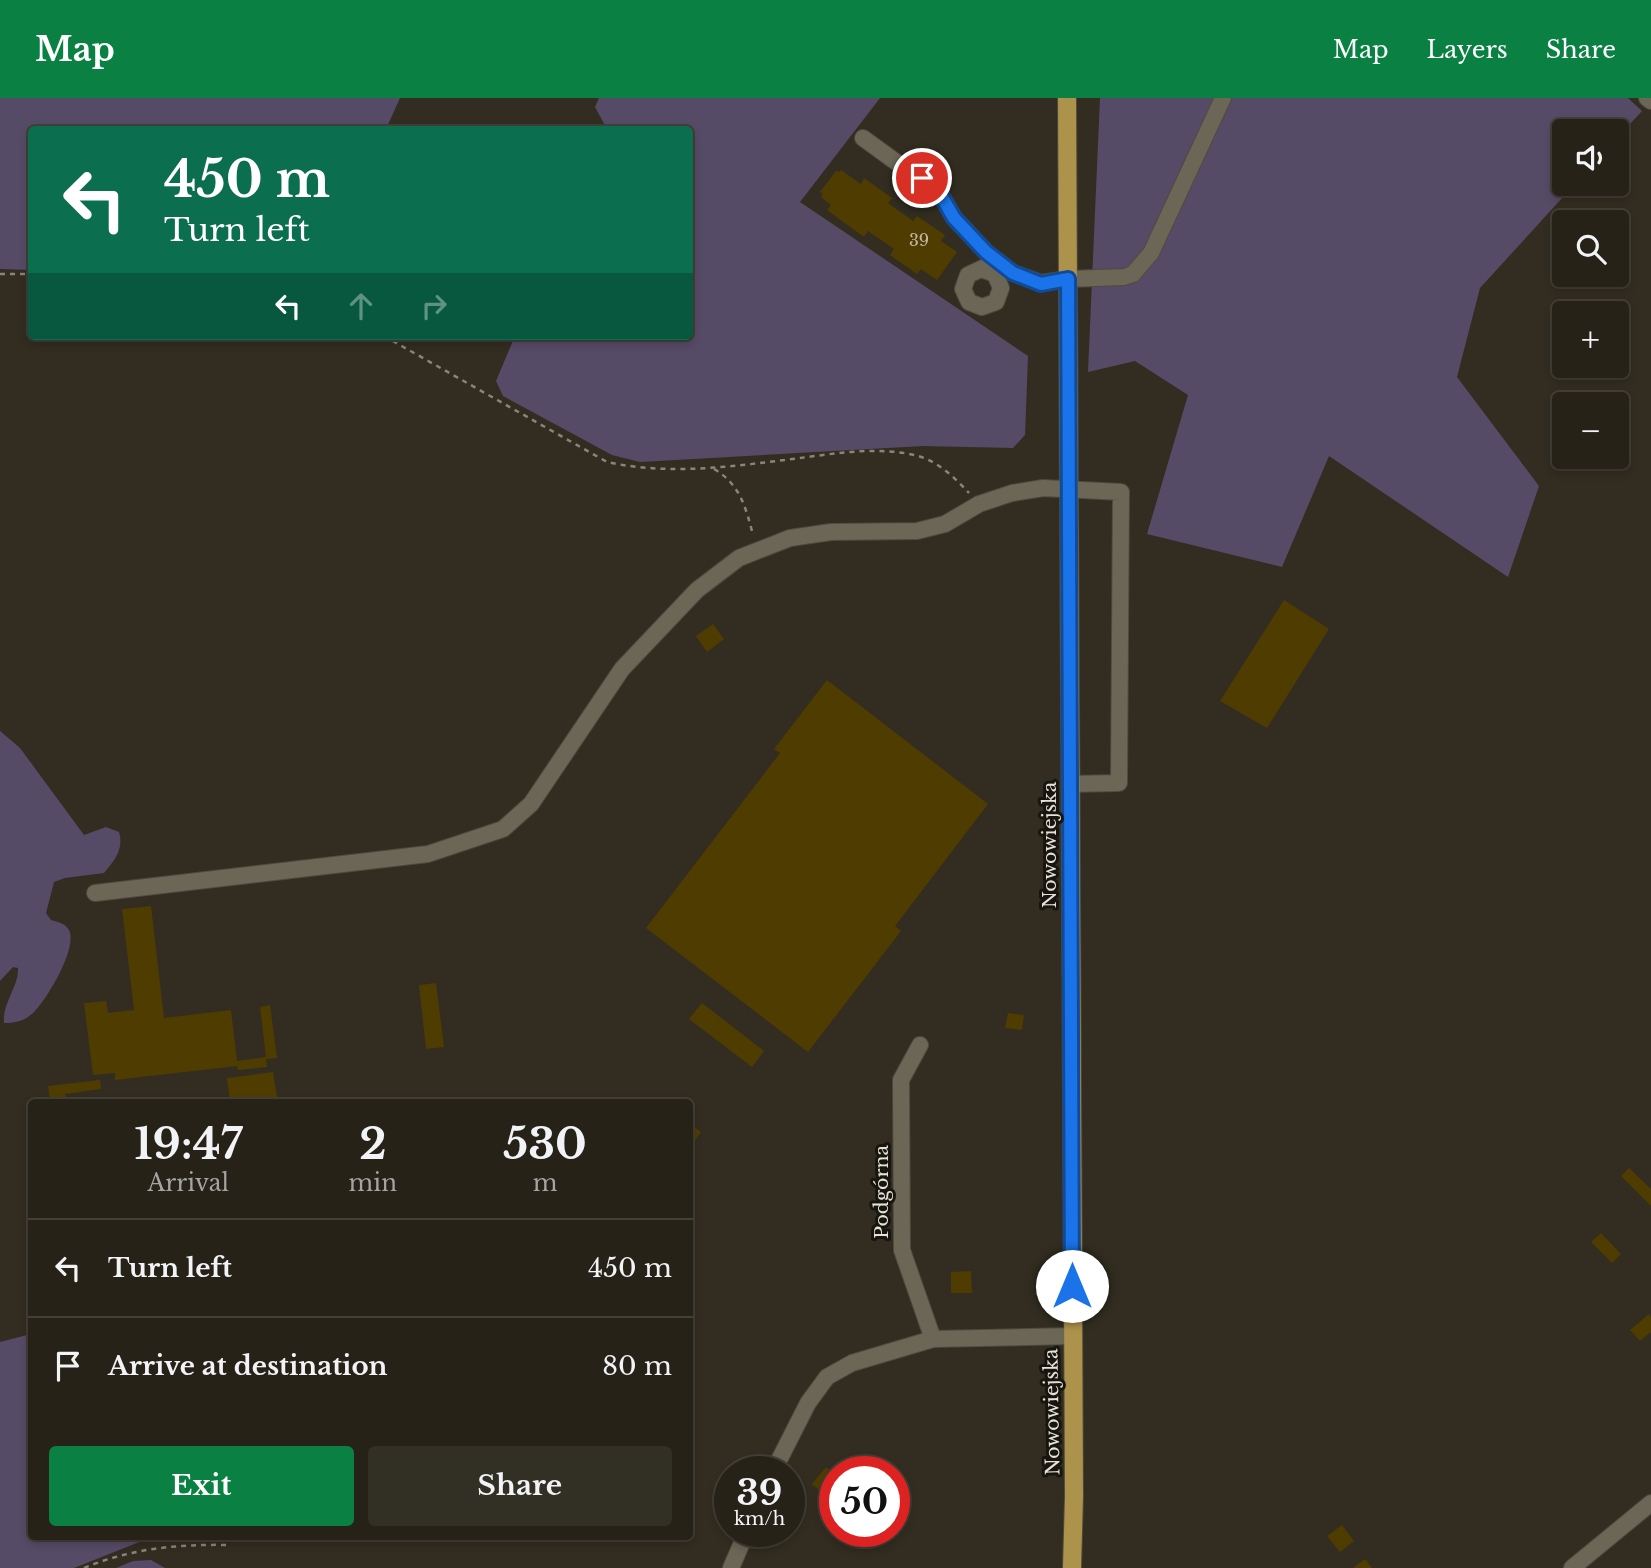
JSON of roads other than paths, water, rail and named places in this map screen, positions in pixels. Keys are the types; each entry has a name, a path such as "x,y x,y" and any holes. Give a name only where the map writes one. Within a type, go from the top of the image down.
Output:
{"main road":[{"name":"Nowowiejska","path":"1067,98 1074,1496 1072,1568"}],"street":[{"path":"863,138 936,187 954,218 1013,273 1041,284 1068,279 1124,277 1133,274 1151,253 1223,98"},
{"path":"998,261 968,275 963,289 969,302 982,307 996,302 1001,288 1013,273"},
{"path":"981,269 995,274 1001,288"},
{"path":"95,893 428,854 503,829 531,804 622,669 697,590 739,558 790,538 831,531 918,531 945,524 979,504 1012,492 1043,488 1121,492 1119,783 1070,784"},
{"name":"Podgórna","path":"920,1045 901,1080 902,1250 933,1339"},
{"path":"782,1456 808,1403 827,1377 852,1363 933,1339 1073,1336"},
{"path":"1572,1568 1651,1503"},
{"path":"731,1568 740,1547"}]}
